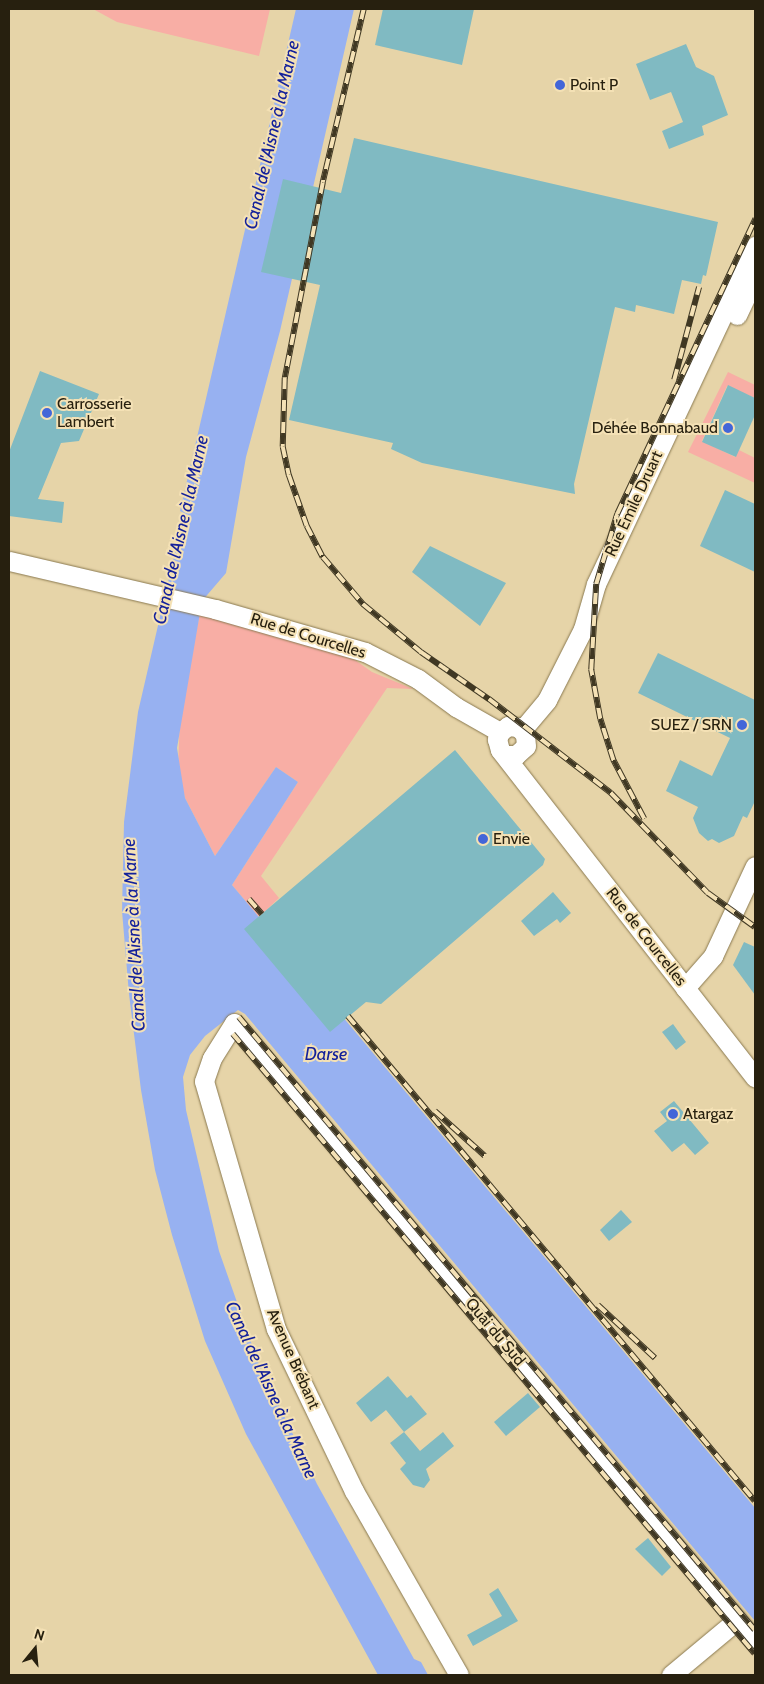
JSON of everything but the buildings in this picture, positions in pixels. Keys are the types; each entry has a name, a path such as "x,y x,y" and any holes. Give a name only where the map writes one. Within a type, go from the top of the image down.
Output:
{"street":[{"name":"Rue Émile Druart","path":"522,730 547,700 583,629 596,584 755,246"},
{"name":"Rue Émile Druart","path":"583,629 592,620 755,277"},
{"name":"Rue de Courcelles","path":"9,561 215,609 365,652 418,679 456,707 500,732 497,743 515,752 536,797 755,1078"},
{"path":"500,732 513,726 522,730"},
{"name":"Rue de Courcelles","path":"515,752 526,742 522,730"},
{"path":"685,988 713,956 755,866"},
{"name":"Quai du Sud","path":"234,1023 755,1641"},
{"name":"Avenue Brébant","path":"234,1023 212,1058 204,1081 276,1329 354,1491 459,1675"},
{"path":"671,1675 738,1620"}],"shaded area":[{"path":"93,9 270,9 259,56 117,22"},
{"path":"728,372 755,385 755,398 727,386 702,441 735,457 739,450 755,458 755,483 688,452"},
{"path":"200,613 267,629 355,660 372,672 413,689 387,688 261,876 279,898 259,917 232,885 298,782 276,767 215,856 185,798 178,770 180,714"}],"water":[{"path":"296,9 354,9 280,331 246,457 226,573 202,601 177,748 185,798 215,856 276,767 298,782 232,885 755,1508 755,1621 245,1014 238,1010 205,1036 190,1055 183,1077 186,1110 219,1251 258,1362 317,1484 414,1659 421,1662 428,1675 378,1675 246,1434 205,1341 172,1235 155,1170 141,1090 129,994 122,911 124,822 138,712 184,513 180,511"}],"railway":[{"path":"364,9 323,183 285,378 283,447 289,475 307,526 323,557 363,604 421,652 489,699 611,793 708,893 755,927"},
{"path":"644,819 613,760 600,719 591,670 596,584 617,514 755,219"},
{"path":"674,380 699,287"},
{"path":"249,899 262,914"},
{"path":"348,1016 755,1501"},
{"path":"239,1017 755,1630"},
{"path":"233,1034 755,1654"},
{"path":"435,1111 485,1156"},
{"path":"598,1305 655,1358"}],"place":[{"name":"Point P","path":"560,85"},
{"name":"Carrosserie Lambert","path":"47,413"},
{"name":"Déhée Bonnabaud","path":"728,428"},
{"name":"SUEZ / SRN","path":"742,725"},
{"name":"Envie","path":"483,839"},
{"name":"Atargaz","path":"673,1114"}],"water label":[{"name":"Canal de l'Aisne à la Marne","path":"272,135"},
{"name":"Canal de l'Aisne à la Marne","path":"181,530"},
{"name":"Canal de l'Aisne à la Marne","path":"134,935"},
{"name":"Darse","path":"326,1054"},
{"name":"Canal de l'Aisne à la Marne","path":"271,1390"}]}
